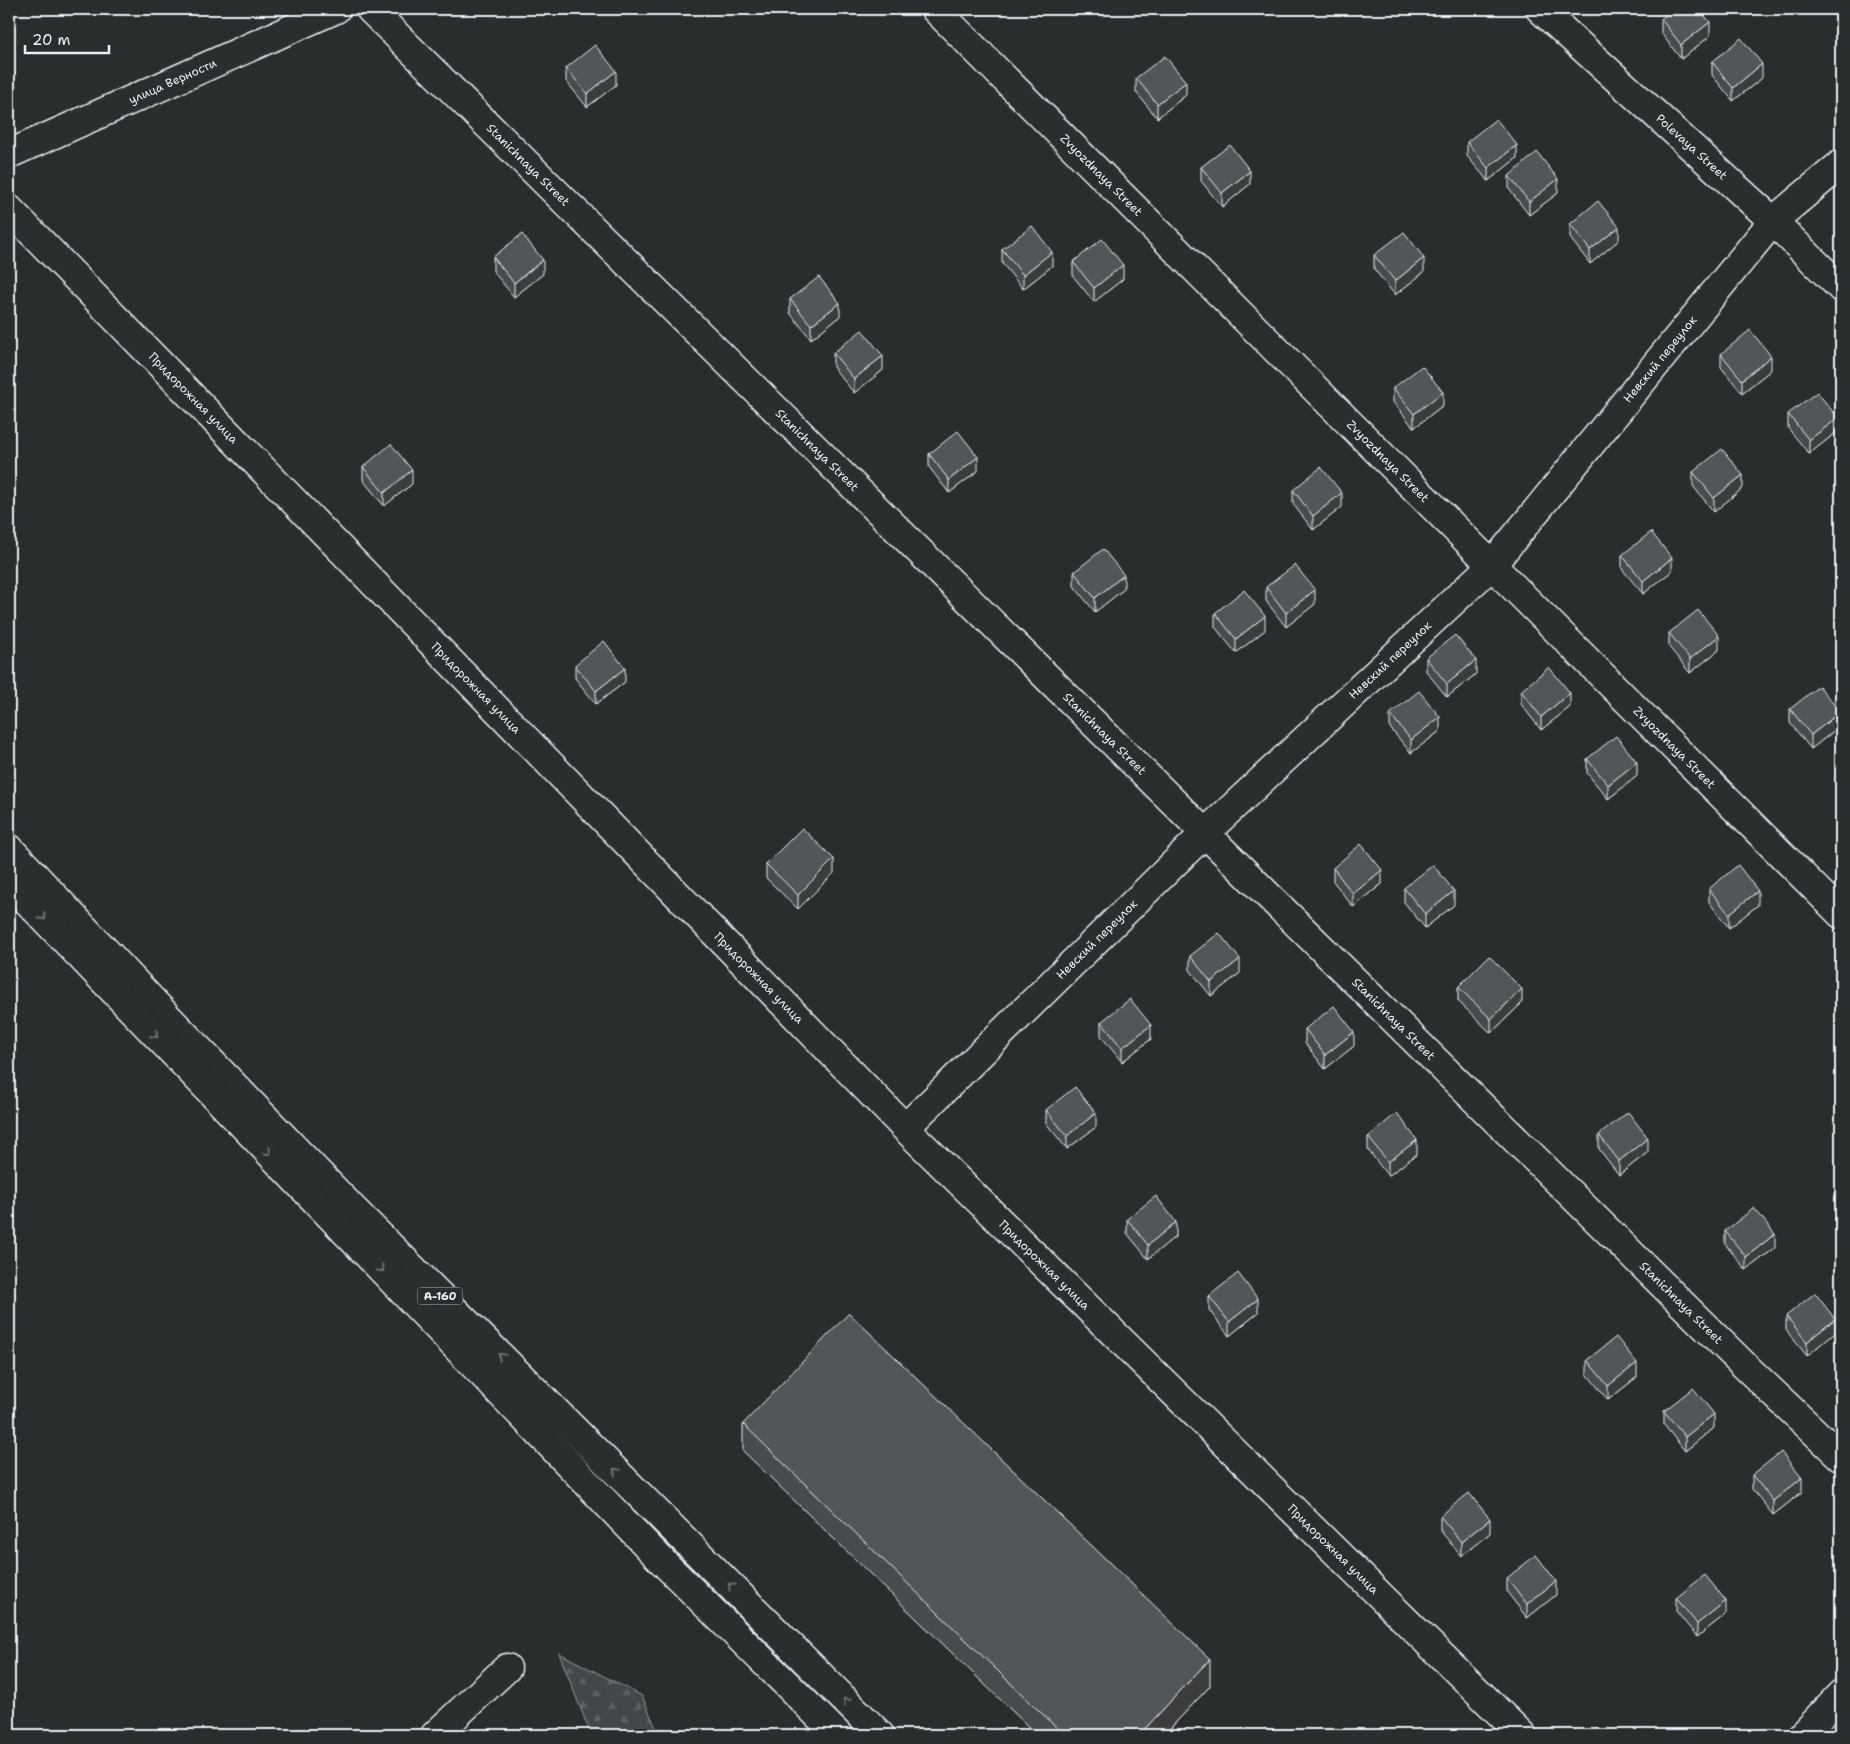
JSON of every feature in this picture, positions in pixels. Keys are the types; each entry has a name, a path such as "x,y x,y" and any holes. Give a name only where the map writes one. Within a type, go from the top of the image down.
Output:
{"main road":[{"name":"улица Верности","path":"9,154 336,9"},
{"name":"Stanichnaya Street","path":"370,9 1746,1367 1841,1457"},
{"name":"Zvyozdnaya Street","path":"935,9 1841,914"},
{"name":"Polevaya Street","path":"1540,9 1773,221 1841,288"},
{"name":"Невский переулок","path":"905,1128 1205,833 1492,565 1773,221 1841,164"},
{"name":"Придорожная улица","path":"9,209 905,1128 1522,1735"},
{"name":"А-160","path":"9,848 164,1013 351,1207 880,1735"},
{"name":"А-160","path":"9,882 662,1561 838,1735"},
{"path":"435,1735 507,1668"},
{"path":"1802,1735 1841,1694"}],"green space":[{"path":"559,1653 642,1696 659,1735 591,1735"}],"building":[{"path":"1674,9 1699,9 1710,22 1681,45 1661,19"},
{"path":"1741,38 1762,64 1733,88 1712,62"},
{"path":"595,45 616,71 587,94 566,68"},
{"path":"1165,56 1186,82 1157,104 1136,78"},
{"path":"1496,119 1517,145 1488,168 1467,142"},
{"path":"1230,145 1250,171 1222,193 1201,167"},
{"path":"1537,152 1558,179 1529,202 1509,176"},
{"path":"1598,201 1619,227 1590,250 1570,224"},
{"path":"1032,226 1052,252 1023,275 1002,249"},
{"path":"1404,232 1424,258 1395,281 1374,255"},
{"path":"522,234 543,260 514,283 493,257"},
{"path":"1102,239 1123,265 1094,288 1073,262"},
{"path":"819,277 840,303 811,325 790,299"},
{"path":"862,330 883,356 854,379 833,353"},
{"path":"1750,330 1771,356 1742,380 1721,354"},
{"path":"1422,366 1443,392 1414,414 1393,388"},
{"path":"1817,392 1838,418 1809,440 1788,414"},
{"path":"958,431 978,457 949,480 929,454"},
{"path":"391,444 412,470 384,493 363,467"},
{"path":"1722,449 1743,475 1714,498 1693,472"},
{"path":"1321,467 1342,493 1313,516 1293,490"},
{"path":"1651,532 1672,558 1643,581 1622,555"},
{"path":"1103,549 1124,575 1095,598 1074,572"},
{"path":"1295,565 1315,590 1286,613 1266,587"},
{"path":"1244,590 1265,616 1236,639 1215,613"},
{"path":"1698,610 1719,636 1690,659 1669,633"},
{"path":"1455,635 1476,660 1447,684 1426,658"},
{"path":"604,641 625,668 596,691 575,665"},
{"path":"1549,667 1570,693 1541,717 1521,691"},
{"path":"1819,686 1840,712 1811,735 1790,709"},
{"path":"1419,691 1440,717 1411,740 1390,714"},
{"path":"1616,736 1637,762 1608,785 1587,759"},
{"path":"802,828 834,859 798,895 766,864"},
{"path":"1361,844 1382,870 1353,894 1333,868"},
{"path":"1433,865 1454,891 1425,914 1404,888"},
{"path":"1738,865 1758,891 1729,914 1709,889"},
{"path":"1219,933 1240,959 1211,982 1190,956"},
{"path":"1489,956 1522,989 1491,1019 1458,987"},
{"path":"1130,999 1151,1025 1122,1048 1101,1022"},
{"path":"1334,1006 1354,1032 1325,1055 1305,1029"},
{"path":"1075,1087 1096,1113 1067,1136 1046,1110"},
{"path":"1628,1112 1648,1138 1619,1161 1599,1135"},
{"path":"1397,1113 1417,1140 1388,1162 1368,1137"},
{"path":"1156,1196 1176,1222 1148,1245 1127,1219"},
{"path":"1754,1208 1775,1234 1746,1257 1725,1231"},
{"path":"1238,1273 1258,1299 1229,1322 1209,1296"},
{"path":"1815,1293 1835,1319 1807,1342 1786,1316"},
{"path":"849,1313 1210,1659 1139,1735 1064,1735 743,1424"},
{"path":"1616,1337 1637,1363 1608,1386 1587,1360"},
{"path":"1693,1388 1714,1414 1685,1437 1664,1411"},
{"path":"1781,1452 1802,1478 1773,1501 1752,1475"},
{"path":"1469,1493 1490,1519 1461,1542 1440,1516"},
{"path":"1536,1555 1556,1581 1527,1604 1507,1578"},
{"path":"1705,1575 1726,1601 1697,1624 1676,1598"}]}
